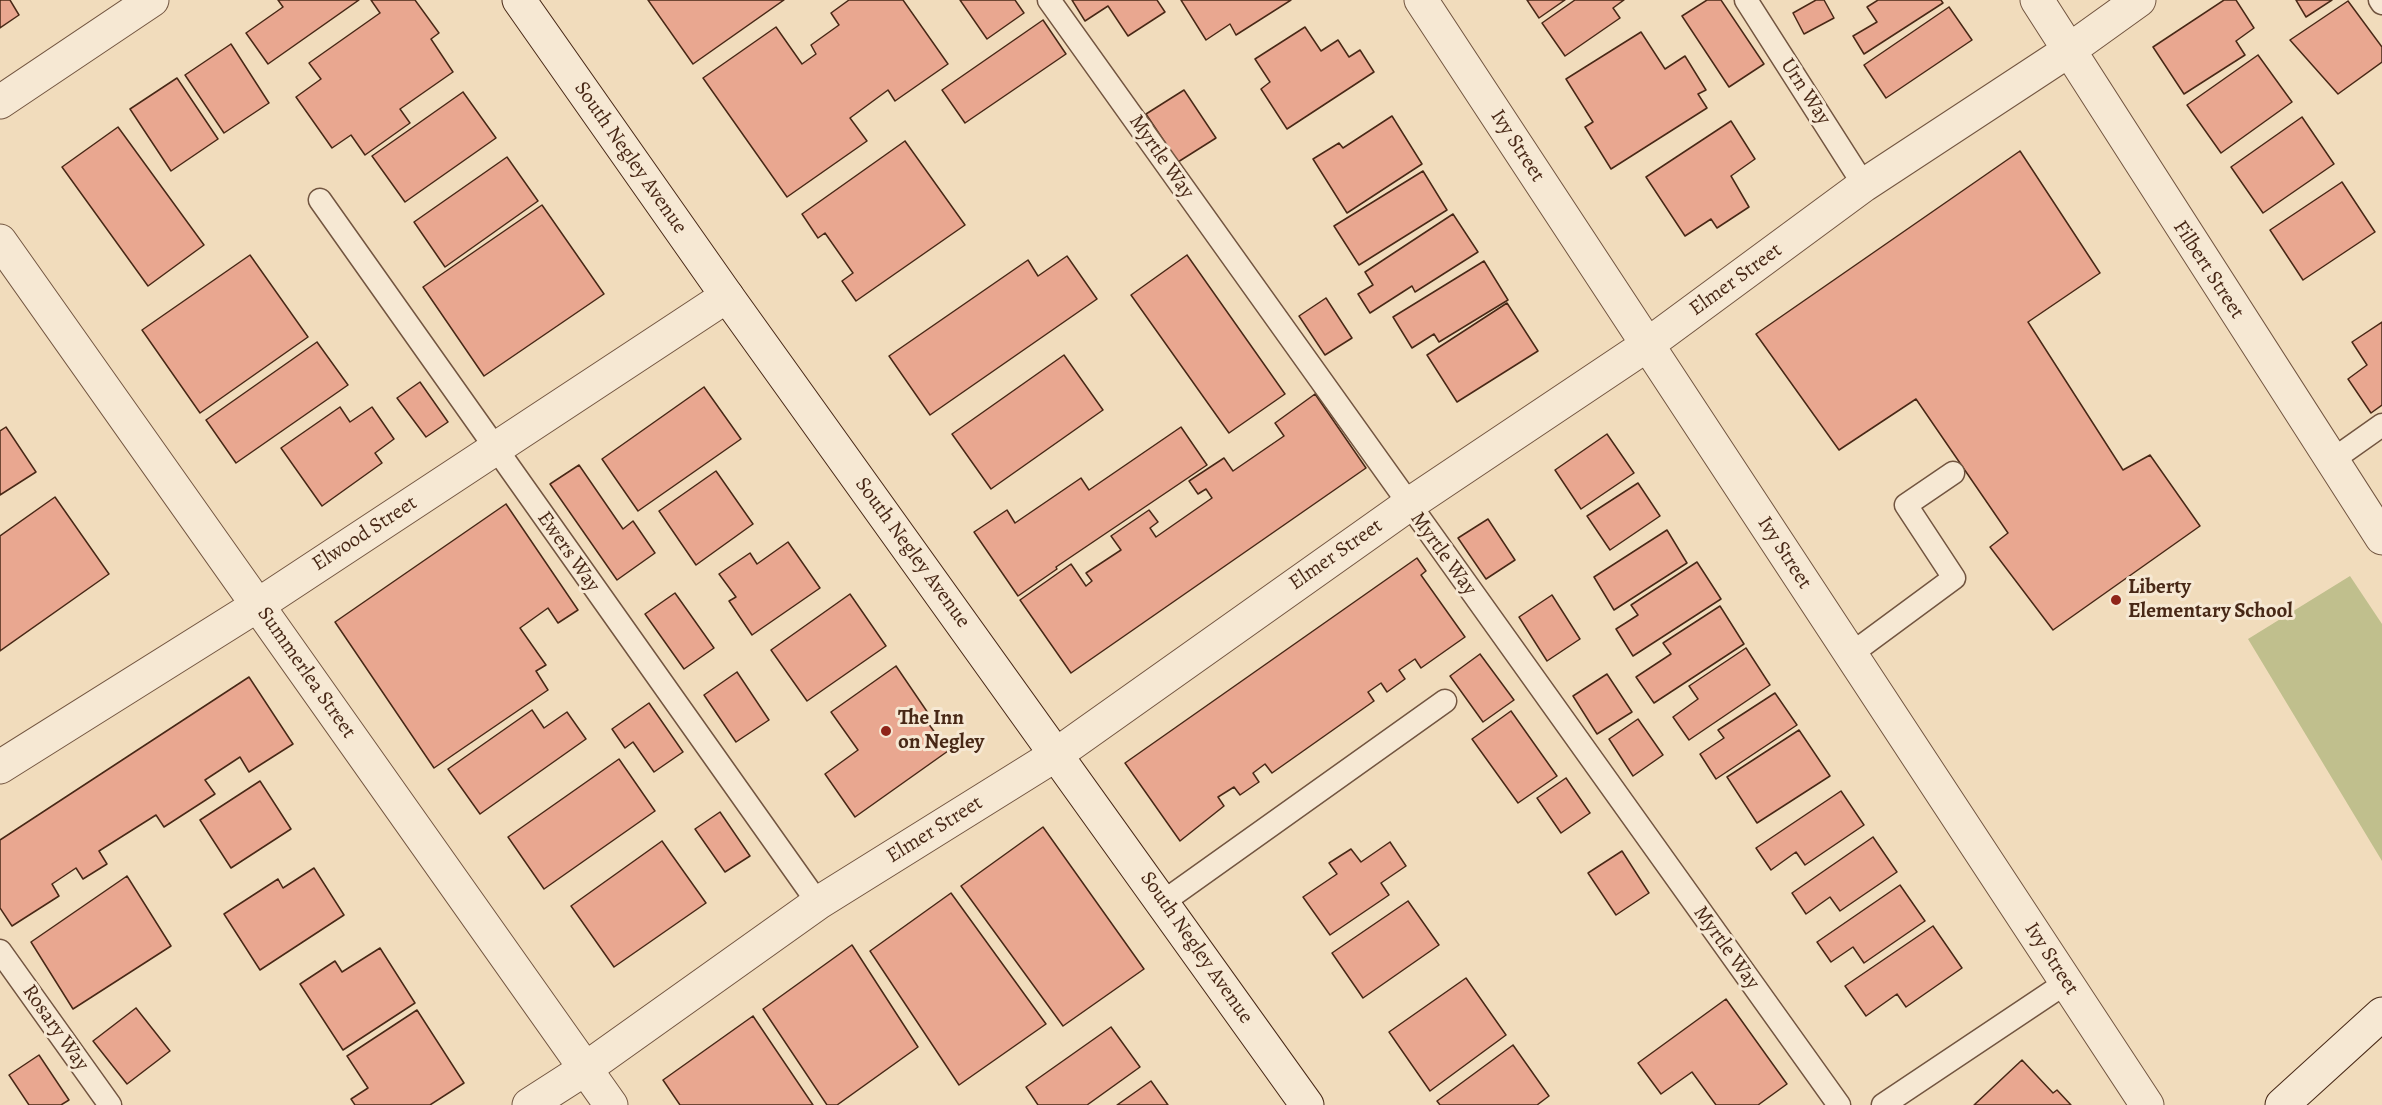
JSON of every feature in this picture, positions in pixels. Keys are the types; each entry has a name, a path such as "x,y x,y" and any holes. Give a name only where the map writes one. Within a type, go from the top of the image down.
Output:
{"street":[{"path":"0,102 152,0"},
{"name":"South Negley Avenue","path":"519,0 727,296 1307,1105"},
{"name":"Ivy Street","path":"1421,0 2147,1105"},
{"name":"Filbert Street","path":"2037,0 2382,538"},
{"name":"Elmer Street","path":"529,1105 585,1069 818,903 1057,754 1408,505 1647,345 1864,185 2068,51 2139,0"},
{"name":"Summerlea Street","path":"0,241 611,1105"},
{"name":"Elwood Street","path":"0,767 258,605 727,296"},
{"path":"2282,1105 2382,1014"}],"lane":[{"name":"Myrtle Way","path":"1049,0 1839,1105"},
{"name":"Urn Way","path":"1746,0 1864,185"},
{"name":"Ewers Way","path":"321,200 494,448 818,903"},
{"path":"2331,461 2382,425"},
{"path":"1851,654 1954,578 1906,505 1953,472"},
{"path":"1163,902 1445,701"},
{"name":"Rosary Way","path":"0,951 110,1105"},
{"path":"1882,1105 2067,982"}],"shaded area":[{"path":"2350,576 2382,624 2382,861 2248,639"}],"building":[{"path":"0,0 10,0 19,15 0,28"},
{"path":"278,0 359,0 268,64 246,33 283,7"},
{"path":"371,0 415,0 439,33 431,39 453,72 400,109 410,123 365,155 351,135 332,148 296,97 321,79 309,63 380,13"},
{"path":"648,0 784,0 693,64"},
{"path":"849,0 903,0 948,64 895,101 888,90 850,118 867,141 787,197 703,78 776,27 802,64 816,54 811,45 839,25 831,13"},
{"path":"960,0 1015,0 1024,13 987,39"},
{"path":"1072,0 1157,0 1165,12 1128,36 1108,6 1085,21"},
{"path":"1181,0 1291,0 1236,35 1230,24 1206,40"},
{"path":"1527,0 1565,0 1539,18"},
{"path":"1575,0 1624,0 1613,8 1620,18 1565,56 1542,23"},
{"path":"1707,0 1721,0 1764,64 1729,87 1682,16"},
{"path":"1816,0 1824,0 1834,18 1804,34 1793,13"},
{"path":"1878,0 1941,0 1943,3 1864,54 1853,36 1877,22 1867,7"},
{"path":"2224,0 2236,0 2254,28 2236,41 2245,55 2184,94 2153,47"},
{"path":"2296,0 2332,0 2306,17"},
{"path":"2348,1 2382,47 2382,62 2338,94 2290,40"},
{"path":"1949,7 1972,40 1886,98 1864,65"},
{"path":"1043,20 1066,54 965,123 942,90"},
{"path":"1305,27 1321,51 1338,40 1349,57 1360,50 1374,72 1287,129 1261,89 1270,82 1255,59"},
{"path":"1641,32 1665,69 1685,56 1706,90 1698,94 1707,108 1611,169 1585,127 1593,122 1566,79"},
{"path":"231,44 269,103 224,133 185,75"},
{"path":"2258,55 2292,102 2221,153 2187,105"},
{"path":"177,78 218,139 171,171 130,109"},
{"path":"1184,90 1216,138 1178,162 1146,114"},
{"path":"463,92 496,138 405,202 372,156"},
{"path":"1392,116 1422,164 1347,213 1313,159 1339,143 1343,148"},
{"path":"2302,117 2334,164 2263,213 2231,167"},
{"path":"1731,121 1755,159 1731,176 1749,207 1717,228 1711,219 1685,236 1646,177"},
{"path":"118,127 204,245 148,286 62,167"},
{"path":"905,141 965,225 856,301 842,281 853,273 825,233 818,238 802,214"},
{"path":"2020,151 2100,273 2028,322 2123,470 2150,455 2200,526 2053,630 1990,547 2008,533 1916,399 1839,450 1756,334"},
{"path":"507,157 538,201 445,267 414,222"},
{"path":"1423,171 1447,210 1359,265 1334,226"},
{"path":"2342,182 2375,232 2303,280 2270,230"},
{"path":"542,205 604,294 484,376 423,287"},
{"path":"1453,214 1478,252 1415,292 1412,286 1370,313 1358,294 1373,285 1365,272"},
{"path":"250,255 308,337 200,413 142,330"},
{"path":"1187,255 1285,394 1229,433 1131,295"},
{"path":"1067,256 1097,299 930,415 889,356 1028,260 1038,276"},
{"path":"1484,261 1508,300 1439,342 1434,334 1412,348 1393,317"},
{"path":"1326,298 1352,338 1325,355 1299,316"},
{"path":"1507,303 1538,351 1457,402 1427,355"},
{"path":"2382,322 2382,405 2371,413 2348,379 2367,365 2352,342"},
{"path":"317,342 348,385 236,463 206,420"},
{"path":"1064,355 1103,410 991,489 952,434"},
{"path":"420,382 448,422 426,437 397,398"},
{"path":"704,387 741,439 638,511 602,459"},
{"path":"1315,394 1366,468 1071,673 1020,600 1071,564 1086,586 1092,581 1086,573 1121,550 1111,536 1149,510 1158,522 1150,528 1156,537 1212,498 1206,489 1198,494 1189,481 1224,458 1233,471 1284,436 1275,423"},
{"path":"340,407 350,422 372,407 394,439 375,453 382,463 322,506 281,448"},
{"path":"6,427 36,472 0,495 0,431"},
{"path":"1181,427 1207,465 1056,567 1057,569 1018,596 974,532 1007,510 1015,523 1081,478 1089,490"},
{"path":"1607,434 1634,473 1581,509 1555,470"},
{"path":"579,465 623,529 633,521 655,553 617,580 550,484"},
{"path":"716,471 753,524 696,565 659,511"},
{"path":"1638,483 1660,516 1610,550 1587,516"},
{"path":"55,497 109,574 0,651 0,536"},
{"path":"506,504 578,610 558,623 548,608 520,628 546,665 536,671 548,690 434,768 335,622"},
{"path":"1488,519 1515,560 1486,579 1458,538"},
{"path":"1667,530 1687,563 1614,610 1594,577"},
{"path":"788,542 820,588 752,635 729,601 736,597 719,574 750,553 757,564"},
{"path":"1417,558 1426,571 1421,575 1465,637 1421,668 1415,659 1399,670 1405,679 1387,692 1381,683 1368,692 1374,701 1272,773 1265,764 1253,773 1259,782 1240,795 1234,787 1218,797 1224,806 1180,841 1125,763"},
{"path":"1697,562 1721,599 1633,656 1616,629 1638,615 1631,605"},
{"path":"675,593 714,648 684,669 645,614"},
{"path":"850,594 886,646 807,701 771,650"},
{"path":"1552,595 1580,639 1547,661 1519,617"},
{"path":"1720,606 1744,644 1654,703 1636,677 1671,654 1663,643"},
{"path":"1746,648 1770,685 1689,740 1673,717 1698,699 1689,686"},
{"path":"1480,654 1514,700 1483,722 1450,676"},
{"path":"896,666 928,713 923,716 948,751 855,817 825,774 858,750 831,712"},
{"path":"737,672 769,720 736,742 704,695"},
{"path":"1607,674 1632,712 1597,734 1573,696"},
{"path":"249,677 293,744 249,772 240,757 205,780 215,794 164,827 156,815 99,851 107,864 83,879 76,868 52,884 59,896 12,926 0,908 0,840"},
{"path":"1775,693 1797,725 1716,779 1700,754 1724,738 1718,730"},
{"path":"649,703 683,752 654,772 633,742 625,748 612,729"},
{"path":"532,710 544,728 567,712 586,739 480,814 448,769"},
{"path":"1511,711 1557,776 1518,803 1472,739"},
{"path":"1638,719 1663,755 1633,776 1609,739"},
{"path":"1799,730 1830,776 1757,823 1727,777"},
{"path":"619,759 655,811 544,889 508,837"},
{"path":"1566,778 1590,813 1561,833 1537,798"},
{"path":"260,781 291,829 231,868 200,820"},
{"path":"1841,791 1864,825 1805,865 1796,852 1771,870 1756,848"},
{"path":"720,812 750,856 725,872 695,829"},
{"path":"1043,827 1144,969 1063,1026 961,886"},
{"path":"1873,837 1897,872 1840,911 1830,897 1806,914 1792,893"},
{"path":"662,841 706,903 614,967 571,906"},
{"path":"1390,842 1406,866 1381,883 1389,895 1330,935 1303,897 1337,874 1329,863 1351,849 1361,862"},
{"path":"1622,851 1649,893 1616,915 1588,873"},
{"path":"314,868 344,915 260,970 224,914 278,879 283,888"},
{"path":"127,876 171,946 73,1009 31,942"},
{"path":"1900,885 1925,921 1864,963 1853,947 1831,962 1817,942"},
{"path":"951,893 1046,1024 959,1085 870,951"},
{"path":"1408,901 1439,945 1363,998 1332,953"},
{"path":"1933,926 1962,968 1906,1007 1897,994 1866,1016 1845,986"},
{"path":"852,945 918,1047 837,1105 827,1105 763,1009"},
{"path":"380,948 415,1003 343,1050 300,984 335,961 342,972"},
{"path":"1466,978 1506,1035 1430,1091 1389,1032"},
{"path":"1726,999 1787,1084 1758,1105 1716,1105 1692,1072 1661,1094 1638,1063"},
{"path":"136,1008 170,1051 127,1084 93,1041"},
{"path":"417,1010 464,1083 430,1105 355,1105 351,1099 368,1088 347,1056"},
{"path":"753,1016 813,1105 680,1105 663,1080"},
{"path":"1111,1027 1140,1067 1087,1105 1038,1105 1026,1087"},
{"path":"1513,1045 1549,1096 1537,1105 1440,1105 1437,1101"},
{"path":"39,1055 69,1100 61,1105 29,1105 9,1075"},
{"path":"2022,1060 2053,1093 2057,1090 2071,1105 1974,1105"},
{"path":"1151,1081 1168,1105 1117,1105"}],"place":[{"name":"Liberty Elementary School","path":"2116,600"},
{"name":"The Inn on Negley","path":"886,731"}]}
